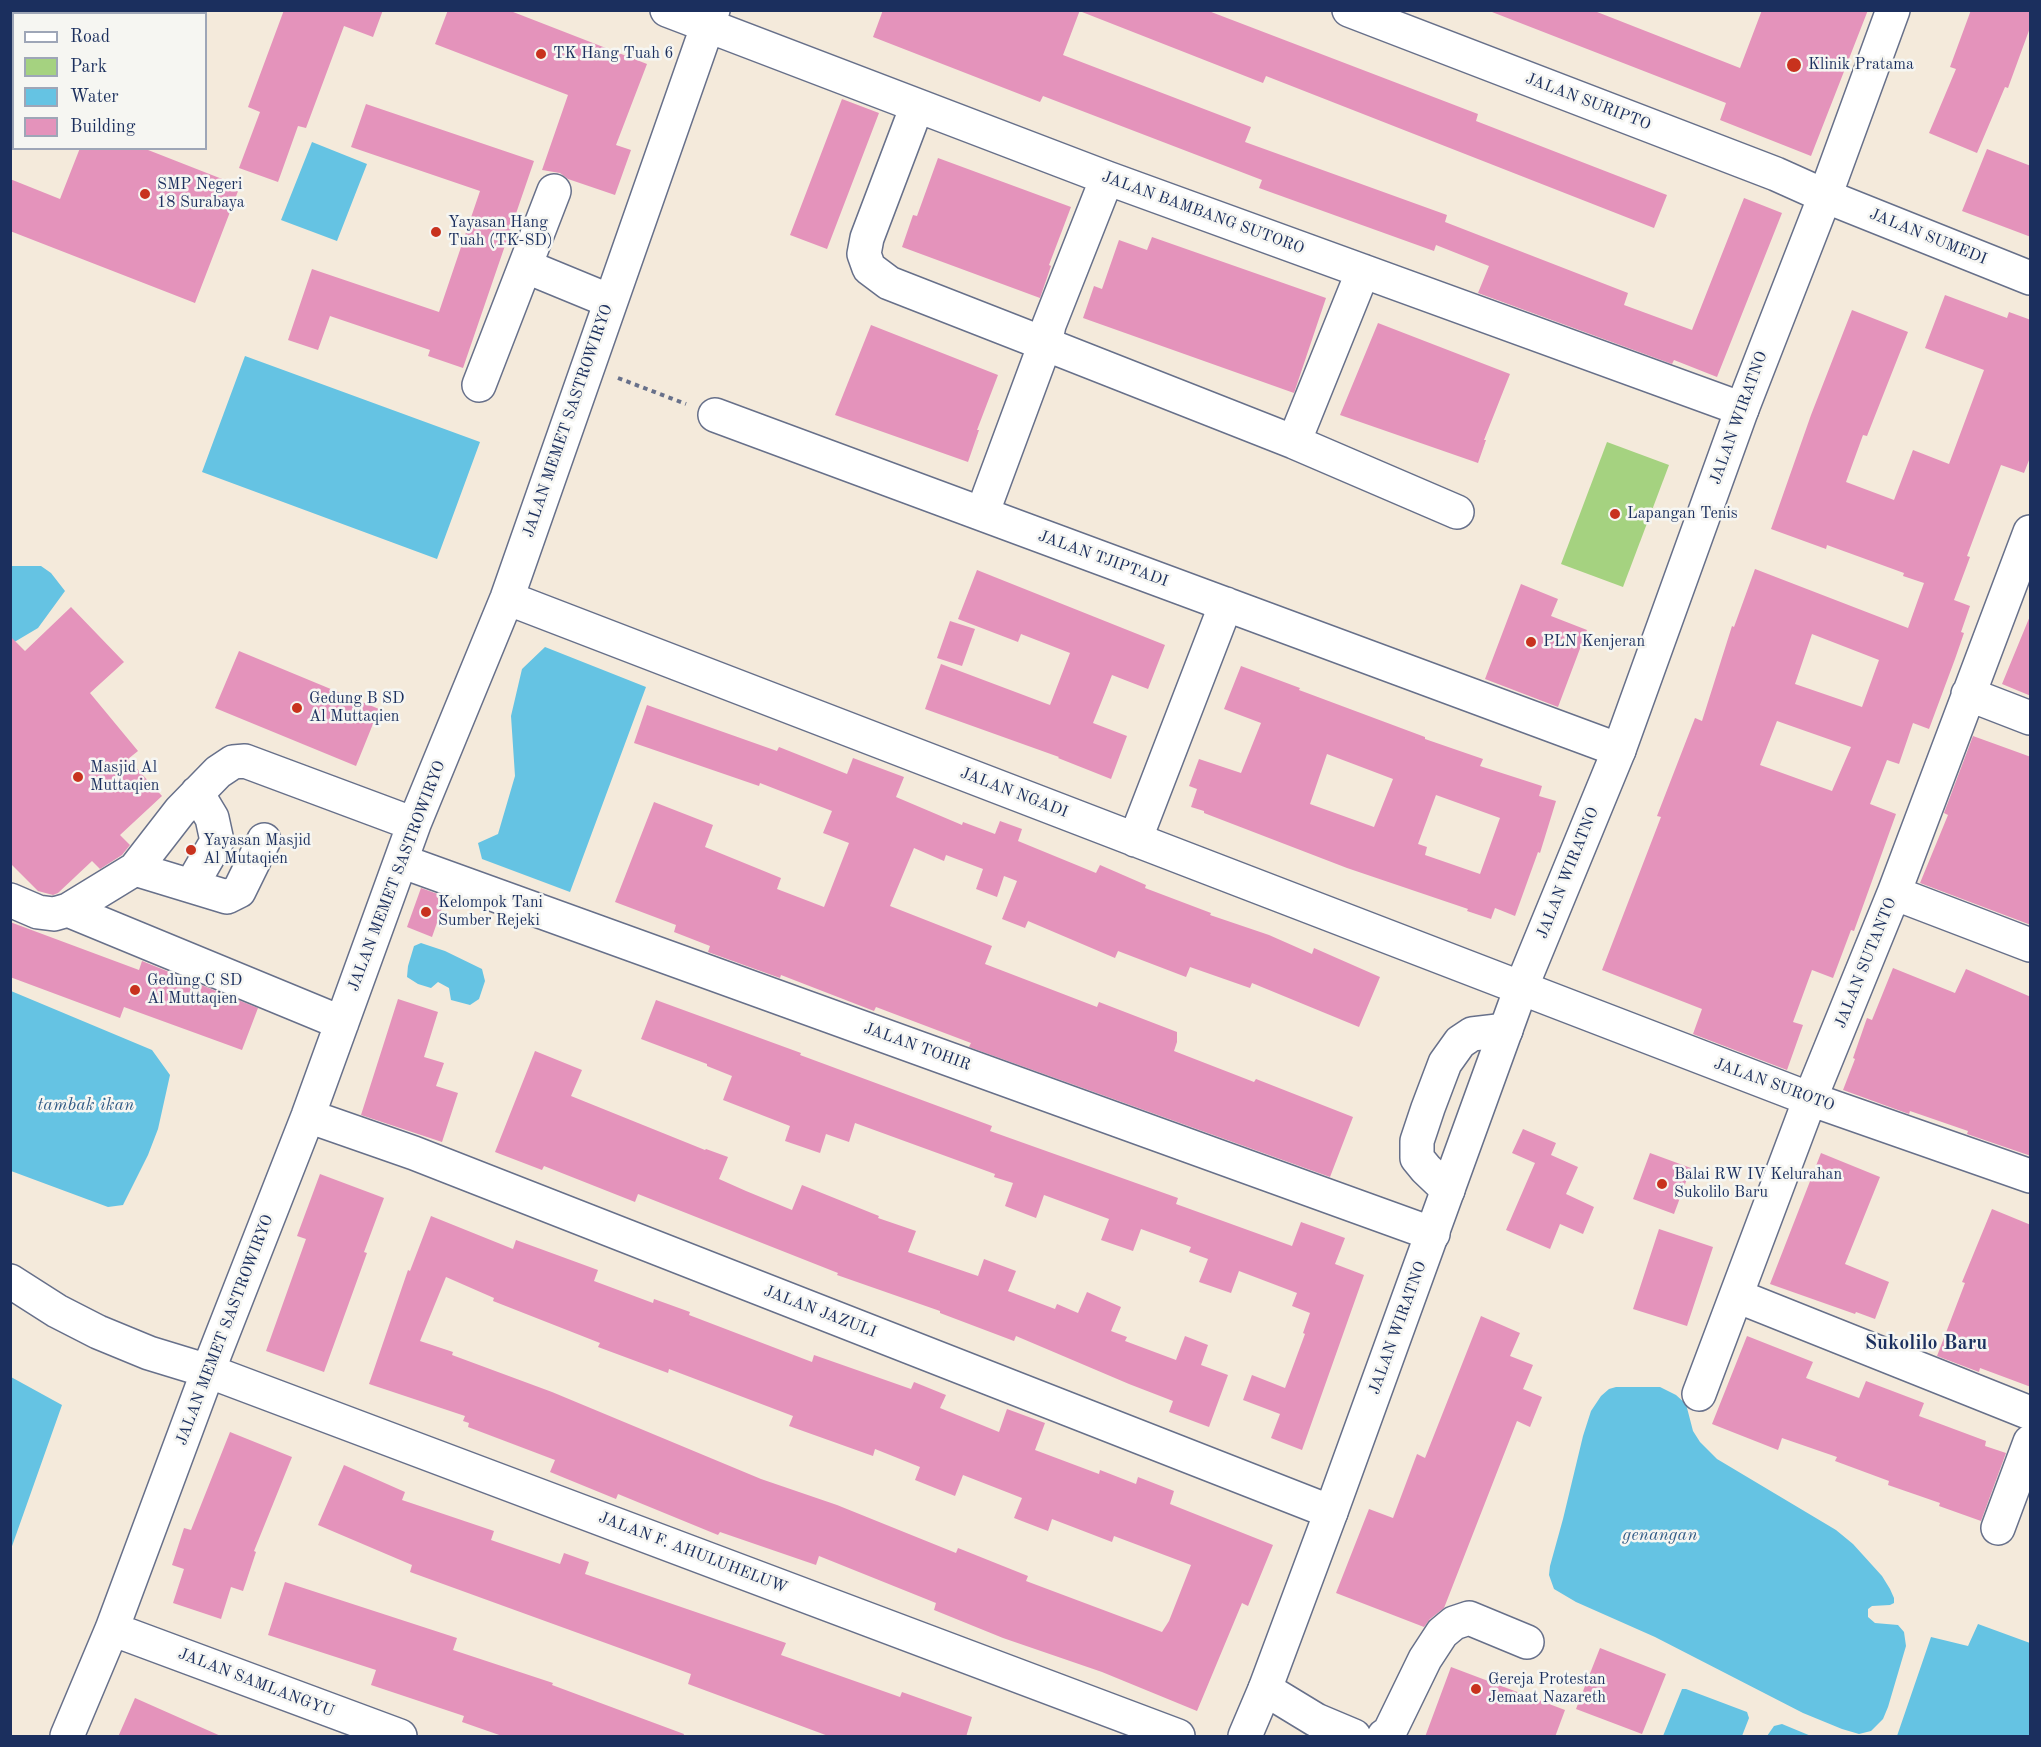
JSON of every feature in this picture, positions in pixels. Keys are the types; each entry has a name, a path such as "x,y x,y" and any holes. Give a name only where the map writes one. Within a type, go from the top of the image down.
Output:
{"street":[{"name":"JALAN BAMBANG SUTORO","path":"667,10 710,18 917,106 1107,178 1742,409"},
{"name":"JALAN SURIPTO","path":"1349,10 1776,174 1825,196"},
{"name":"JALAN WIRATNO","path":"1245,1737 1331,1512 1521,988 1620,750 1742,409 1825,196 1893,10"},
{"name":"JALAN MEMET SASTROWIRYO","path":"67,1737 112,1629 208,1371 308,1116 414,824 507,598 710,18"},
{"path":"917,106 867,238 864,254 869,268 889,283 1294,442 1457,512"},
{"path":"982,514 1050,326 1107,178"},
{"path":"479,385 554,191"},
{"name":"JALAN SUMEDI","path":"1825,196 2031,278"},
{"path":"525,266 610,301"},
{"path":"1294,442 1363,271"},
{"name":"JALAN TJIPTADI","path":"715,415 1620,750"},
{"name":"JALAN SUTANTO","path":"1699,1394 1810,1099 1894,893 2031,532"},
{"name":"JALAN NGADI","path":"507,598 1521,988"},
{"path":"1135,840 1226,604"},
{"path":"1968,694 2031,718"},
{"path":"10,900 38,912 54,914 68,910 135,869 180,810 218,772 233,762 245,761 414,824"},
{"path":"191,886 217,841 212,819 197,793"},
{"path":"135,869 227,897 233,896 239,891 264,840"},
{"name":"JALAN TOHIR","path":"401,861 1433,1234"},
{"path":"1894,893 2031,945"},
{"path":"68,910 342,1023"},
{"name":"JALAN SUROTO","path":"1521,988 1810,1099 2031,1176"},
{"path":"1448,1190 1418,1158 1417,1141 1428,1108 1445,1063 1460,1042 1472,1034 1506,1030"},
{"name":"JALAN JAZULI","path":"308,1116 425,1158 1331,1512"},
{"name":"JALAN F. AHULUHELUW","path":"10,1281 57,1311 98,1332 149,1353 208,1371 1178,1737"},
{"path":"1737,1296 2031,1413"},
{"path":"1998,1528 2031,1442"},
{"path":"1384,1737 1389,1733 1425,1659 1442,1633 1454,1623 1468,1618 1527,1642"},
{"name":"JALAN SAMLANGYU","path":"112,1629 400,1737"},
{"path":"1265,1689 1316,1720 1354,1737"}],"path":[{"path":"587,366 715,415"}],"green space":[{"name":"Lapangan Tenis","path":"1607,442 1669,465 1623,587 1561,564"}],"water":[{"path":"312,142 367,164 337,241 281,220"},
{"path":"245,356 480,442 437,559 202,472"},
{"path":"11,566 41,566 51,573 65,591 38,628 11,644"},
{"path":"545,647 646,687 570,892 482,859 478,843 498,834 515,776 511,716 522,669"},
{"path":"421,943 445,951 482,969 485,981 479,999 470,1005 451,1000 449,988 438,982 431,988 407,977 414,946"},
{"name":"tambak ikan","path":"11,991 152,1050 170,1075 158,1129 123,1205 108,1207 11,1171"},
{"path":"11,1377 62,1405 11,1549"},
{"name":"genangan","path":"1660,1387 1676,1395 1686,1404 1693,1431 1700,1442 1717,1459 1836,1530 1853,1544 1882,1576 1894,1598 1894,1603 1872,1606 1868,1609 1868,1617 1875,1623 1898,1625 1904,1632 1906,1646 1888,1707 1883,1719 1871,1731 1859,1734 1803,1713 1655,1637 1576,1602 1554,1589 1549,1575 1550,1566 1583,1436 1591,1411 1601,1396 1609,1389"},
{"path":"1978,1624 2030,1643 2030,1736 1897,1736 1931,1637 1968,1646"},
{"path":"1682,1689 1747,1712 1749,1718 1742,1736 1663,1736"},
{"path":"1782,1724 1811,1736 1767,1736 1774,1726"}],"building":[{"path":"284,10 383,10 373,37 344,26 306,128 298,126 278,182 239,168 260,112 248,107"},
{"name":"TK Hang Tuah 6","path":"448,10 508,10 647,64 616,145 631,150 615,195 568,179 560,173 542,170 568,95 435,44"},
{"path":"883,10 1080,10 1063,55 1251,127 1245,142 1447,215 1445,222 1628,293 1624,305 1692,330 1744,198 1782,213 1717,377 1674,360 1672,364 1478,293 1489,266 1436,245 1434,251 1259,188 1262,180 1043,96 1040,102 873,37"},
{"path":"1082,10 1206,10 1478,114 1476,121 1667,195 1654,228 1266,76 1263,83 1082,12"},
{"name":"Klinik Pratama","path":"1493,10 1592,10 1740,68 1762,10 1868,10 1811,156 1720,120 1726,103 1492,12"},
{"path":"1971,10 2031,10 2031,25 2008,88 2005,87 1977,153 1929,133 1956,69 1950,67"},
{"path":"842,99 879,113 827,249 790,235"},
{"path":"366,104 534,161 463,368 428,356 430,350 330,316 318,350 288,340 312,269 439,312 480,191 351,147"},
{"path":"1987,149 2031,166 2031,237 1962,211"},
{"path":"79,150 148,150 240,186 195,303 10,231 10,179 60,199"},
{"path":"938,158 1071,207 1049,265 1051,266 1040,298 902,247 913,215 917,216"},
{"path":"1152,237 1326,298 1294,393 1083,318 1094,286 1102,289 1119,240 1147,250"},
{"path":"1945,295 2007,318 2009,312 2031,320 2031,455 2024,473 2001,465 1967,556 1970,557 1954,600 1970,606 1955,659 1929,729 1913,723 1899,764 1887,760 1870,804 1896,814 1854,931 1851,930 1833,978 1812,970 1793,1022 1803,1025 1787,1070 1693,1034 1702,1009 1602,970 1661,817 1657,816 1695,718 1702,721 1732,626 1734,627 1755,569 1908,628 1924,583 1903,576 1904,573 1827,545 1826,549 1771,529 1811,415 1852,310 1908,332 1867,436 1863,435 1846,482 1894,500 1913,450 1949,464 1984,370 1925,348","holes":["1812,634 1879,660 1862,707 1795,684","1777,721 1851,747 1832,791 1760,765"]},
{"path":"1378,323 1510,374 1484,440 1486,440 1478,463 1340,415"},
{"path":"871,325 998,375 977,430 979,430 968,462 835,415"},
{"path":"977,570 1165,645 1148,689 1112,675 1093,723 1127,736 1111,779 1059,757 925,709 941,664 1050,705 1070,653 1021,634 1018,642 958,619"},
{"name":"PLN Kenjeran","path":"1521,584 1558,599 1551,616 1587,630 1558,707 1485,679"},
{"name":"Masjid Al Muttaqien","path":"71,607 124,662 90,693 138,751 128,759 162,796 120,835 130,845 122,855 100,869 92,861 53,895 38,891 10,863 10,636 25,651"},
{"path":"2031,616 2031,696 2002,684"},
{"path":"950,621 975,629 962,666 937,658"},
{"name":"Gedung B SD Al Muttaqien","path":"239,651 379,709 356,766 215,708"},
{"path":"1241,666 1425,737 1425,739 1483,759 1480,766 1542,786 1539,796 1556,801 1540,853 1538,852 1515,916 1495,908 1491,919 1467,911 1468,909 1347,868 1191,807 1197,789 1189,786 1199,759 1241,773 1261,723 1224,709","holes":["1327,754 1393,779 1374,827 1310,804","1436,795 1500,818 1480,874 1425,855 1427,847 1418,844"]},
{"path":"647,705 777,751 779,747 847,774 853,758 904,777 896,797 962,825 963,822 995,834 1000,821 1022,829 1018,841 1096,873 1100,865 1146,885 1145,888 1211,913 1210,915 1269,935 1312,954 1314,948 1380,977 1359,1027 1252,983 1250,988 1190,967 1186,977 1118,951 1115,958 1028,921 1025,928 1002,919 1017,881 1004,876 997,897 976,889 983,869 946,855 944,861 914,848 890,906 992,946 985,964 1097,1007 1099,1002 1177,1032 1174,1051 1254,1082 1256,1079 1353,1117 1330,1177 969,1047 971,1043 876,1007 874,1011 781,975 780,978 708,952 710,946 674,932 676,925 615,902 654,802 713,825 705,847 781,878 777,889 824,907 849,843 823,833 832,811 760,783 759,786 634,743"},
{"path":"1973,736 2031,757 2031,925 1920,883 1948,815 1944,813"},
{"name":"Kelompok Tani Sumber Rejeki","path":"421,888 446,897 432,937 407,927"},
{"name":"Gedung C SD Al Muttaqien","path":"10,922 139,970 142,961 258,1008 242,1050 124,1007 120,1018 10,977"},
{"path":"1893,968 1955,993 1966,969 2031,997 2031,1156 1967,1134 1968,1131 1910,1111 1909,1114 1843,1090 1867,1018 1872,1020"},
{"path":"398,999 438,1012 424,1057 444,1063 436,1086 458,1093 442,1142 361,1115"},
{"path":"656,1000 992,1126 990,1131 1178,1198 1176,1204 1292,1246 1301,1222 1345,1238 1335,1264 1364,1275 1302,1450 1271,1438 1280,1414 1243,1400 1252,1375 1285,1388 1305,1334 1303,1333 1310,1313 1292,1306 1297,1293 1239,1271 1231,1293 1199,1282 1208,1259 1189,1252 1191,1247 1141,1229 1133,1251 1101,1240 1109,1219 1044,1195 1036,1218 1005,1206 1013,1183 994,1177 995,1174 855,1123 849,1142 826,1134 820,1153 785,1141 790,1126 723,1100 732,1076 641,1039"},
{"path":"535,1051 582,1070 571,1096 705,1150 728,1157 719,1179 746,1191 792,1210 802,1185 879,1216 878,1218 916,1231 908,1252 978,1276 984,1259 1016,1271 1008,1291 1055,1309 1057,1304 1078,1313 1087,1292 1121,1307 1111,1331 1127,1337 1125,1341 1176,1360 1185,1336 1208,1345 1201,1365 1228,1375 1209,1427 1169,1412 1173,1401 1016,1336 1014,1341 940,1313 940,1311 837,1275 838,1273 638,1194 635,1202 544,1166 542,1170 495,1152"},
{"path":"1523,1129 1556,1143 1551,1155 1578,1167 1566,1194 1594,1207 1583,1234 1560,1224 1550,1249 1506,1230 1535,1163 1512,1153"},
{"name":"Balai RW IV Kelurahan Sukolilo Baru","path":"1650,1153 1691,1168 1674,1214 1633,1199"},
{"path":"1821,1153 1880,1177 1845,1264 1889,1282 1875,1319 1770,1284"},
{"path":"320,1174 384,1198 364,1252 367,1253 324,1372 266,1351 306,1239 297,1236"},
{"path":"1992,1209 2031,1225 2031,1387 1980,1368 1979,1372 1937,1356 1965,1283 1962,1282"},
{"path":"431,1216 513,1249 516,1240 598,1270 594,1281 653,1303 654,1299 690,1312 689,1315 812,1362 814,1355 911,1389 914,1382 946,1395 940,1408 999,1432 1007,1409 1045,1423 1035,1450 1099,1474 1100,1470 1136,1484 1138,1477 1174,1491 1170,1504 1273,1545 1248,1606 1242,1603 1197,1711 1102,1672 1003,1638 934,1610 936,1603 819,1556 816,1565 720,1532 718,1535 618,1494 616,1499 550,1472 555,1460 468,1427 469,1423 463,1421 465,1416 369,1384 408,1270 410,1271","holes":["446,1277 494,1298 493,1301 600,1343 598,1347 668,1373 669,1369 793,1416 789,1426 873,1456 875,1449 920,1467 915,1480 955,1496 963,1475 1022,1498 1014,1518 1048,1531 1052,1519 1112,1542 1114,1536 1191,1565 1169,1621 1162,1632 1026,1581 1028,1576 958,1548 956,1553 837,1505 761,1479 552,1392 420,1341"]},
{"path":"1659,1229 1713,1247 1687,1326 1633,1309"},
{"path":"1481,1316 1520,1333 1510,1356 1533,1365 1523,1389 1542,1397 1530,1427 1517,1421 1444,1608 1424,1627 1336,1593 1369,1509 1393,1518 1417,1454 1425,1458"},
{"path":"1747,1336 1813,1362 1806,1378 1859,1398 1866,1381 1924,1403 1919,1416 1986,1441 1985,1446 2006,1453 1981,1521 1939,1506 1940,1503 1888,1485 1889,1481 1835,1461 1837,1457 1782,1438 1778,1450 1712,1424"},
{"path":"230,1432 292,1457 254,1551 256,1552 243,1591 231,1587 221,1619 173,1603 184,1569 172,1565 184,1528 191,1530"},
{"path":"344,1465 405,1492 402,1500 494,1531 491,1540 560,1564 564,1553 589,1562 585,1574 786,1643 781,1655 900,1697 902,1692 972,1717 966,1737 831,1737 688,1684 691,1674 410,1572 412,1565 318,1525"},
{"path":"285,1582 457,1638 453,1650 553,1683 552,1685 684,1734 683,1737 505,1737 462,1722 464,1716 371,1685 376,1670 268,1635"},
{"path":"1600,1648 1666,1674 1642,1734 1576,1709"},
{"name":"Gereja Protestan Jemaat Nazareth","path":"1451,1667 1565,1710 1555,1737 1425,1737"},
{"path":"135,1698 223,1737 118,1737"}],"place":[{"name":"TK Hang Tuah 6","path":"541,54"},
{"name":"Klinik Pratama","path":"1794,65"},
{"name":"SMP Negeri 18 Surabaya","path":"145,194"},
{"name":"Yayasan Hang Tuah (TK-SD)","path":"436,232"},
{"name":"Lapangan Tenis","path":"1615,514"},
{"name":"PLN Kenjeran","path":"1531,642"},
{"name":"Gedung B SD Al Muttaqien","path":"297,708"},
{"name":"Masjid Al Muttaqien","path":"78,777"},
{"name":"Yayasan Masjid Al Mutaqien","path":"191,850"},
{"name":"Kelompok Tani Sumber Rejeki","path":"426,912"},
{"name":"Gedung C SD Al Muttaqien","path":"135,990"},
{"name":"Balai RW IV Kelurahan Sukolilo Baru","path":"1662,1184"},
{"name":"Gereja Protestan Jemaat Nazareth","path":"1476,1689"}],"district":[{"name":"Sukolilo Baru","path":"1926,1344"}]}
